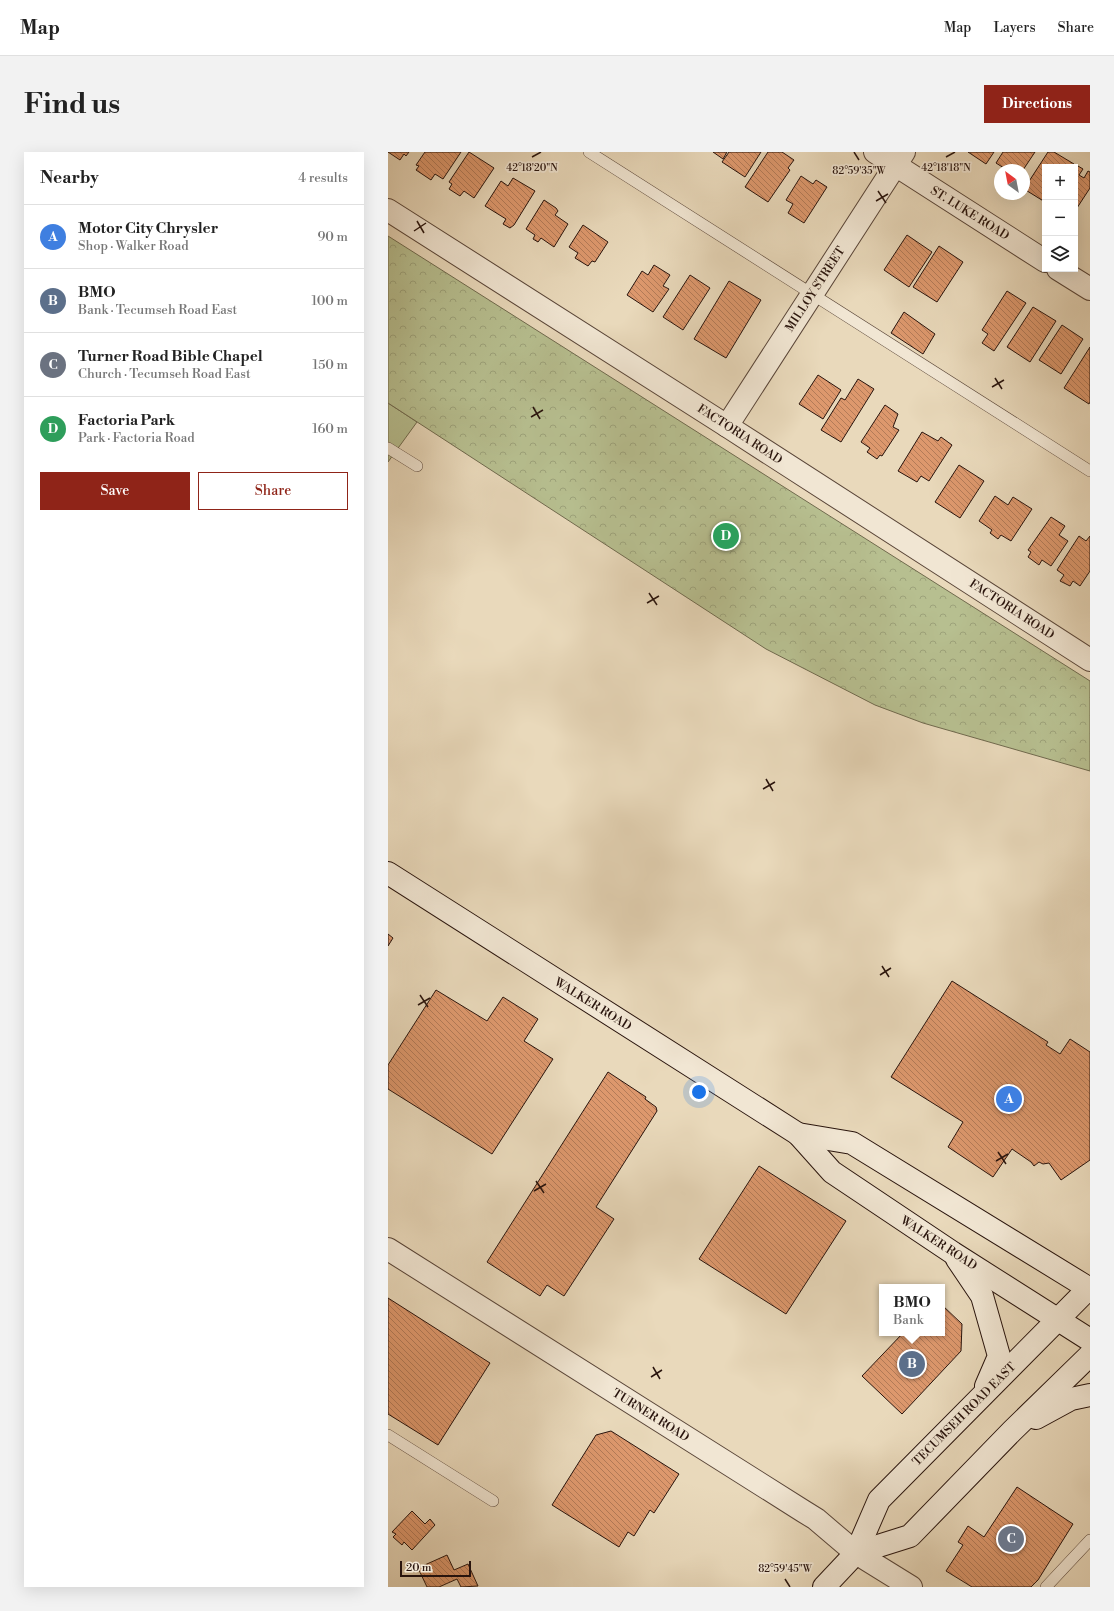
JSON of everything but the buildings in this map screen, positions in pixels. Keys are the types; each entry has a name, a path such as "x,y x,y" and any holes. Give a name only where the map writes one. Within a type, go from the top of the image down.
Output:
{"main road":[{"name":"ST. LUKE ROAD","path":"875,152 899,158 1042,259"},
{"name":"MILLOY STREET","path":"727,426 899,158"},
{"name":"FACTORIA ROAD","path":"388,210 1090,660"},
{"path":"1063,272 1090,289"},
{"name":"WALKER ROAD","path":"388,873 798,1134 832,1172 953,1253 1090,1340"},
{"name":"WALKER ROAD","path":"798,1134 852,1143 1089,1288"},
{"name":"TURNER ROAD","path":"388,1248 816,1519 856,1553 911,1587"},
{"path":"953,1253 982,1296 999,1356 983,1395"},
{"name":"TECUMSEH ROAD EAST","path":"824,1587 856,1553 879,1500 1089,1288"},
{"name":"TECUMSEH ROAD EAST","path":"856,1553 910,1536 1012,1431 1090,1355"},
{"path":"1012,1431 1071,1400 1090,1395"}],"lane":[{"path":"590,152 1090,471"},
{"path":"388,448 416,466"},
{"path":"388,1435 493,1501"},
{"path":"1046,1587 1090,1540"}],"green space":[{"path":"388,236 1090,681 1090,771 923,723 875,705 766,649 388,403"},
{"path":"388,403 417,422 388,462"}],"place":[{"name":"Factoria Park","path":"726,536"},
{"name":"Motor City Chrysler","path":"1009,1099"},
{"name":"BMO","path":"912,1364"},
{"name":"Turner Road Bible Chapel","path":"1011,1539"}]}
